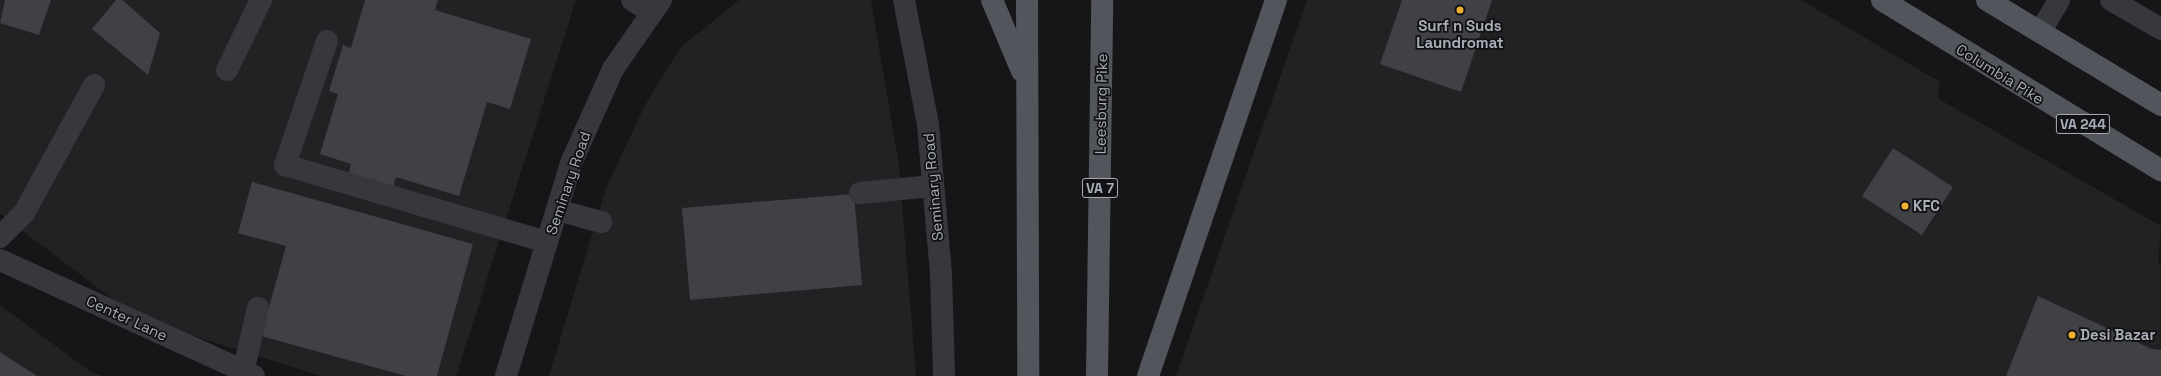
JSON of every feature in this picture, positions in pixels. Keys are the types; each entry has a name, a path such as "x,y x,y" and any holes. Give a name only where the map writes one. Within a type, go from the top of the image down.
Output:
{"main road":[{"path":"992,0 1026,80"},
{"path":"1027,0 1026,80 1028,376"},
{"name":"Leesburg Pike","path":"1097,376 1102,0"},
{"path":"1148,376 1276,0"},
{"name":"Columbia Pike","path":"1882,0 2161,170"},
{"path":"1987,0 2161,105"}],"street":[{"path":"227,70 261,0"},
{"path":"632,0 660,4"},
{"name":"Seminary Road","path":"904,0 928,125 944,376"},
{"path":"2040,32 2059,0"},
{"path":"2111,0 2161,30"},
{"name":"Seminary Road","path":"506,376 572,163 613,69 660,4"},
{"path":"327,41 285,165 547,242"},
{"path":"0,237 24,213 94,85"},
{"path":"860,194 933,186"},
{"path":"557,210 601,222"},
{"name":"Center Lane","path":"0,260 249,374"},
{"path":"249,374 258,308"}],"shaded area":[{"path":"0,0 576,0 456,376 321,376 138,318 0,214"},
{"path":"739,0 871,0 899,166 916,376 549,376 606,188 644,107 680,48"},
{"path":"1307,0 1801,0 1940,82 1937,98 2161,226 2158,264 2161,265 2161,376 1176,376"},
{"path":"0,305 91,372 103,376 0,376"}],"building":[{"path":"5,0 51,0 39,35 0,23"},
{"path":"116,0 122,0 160,33 148,75 92,29"},
{"path":"365,0 438,0 435,10 531,39 510,109 487,102 459,196 396,177 393,187 349,173 351,164 320,154 338,94 329,91 343,45 351,48"},
{"path":"1402,0 1492,0 1461,92 1380,64"},
{"path":"1893,148 1953,187 1922,235 1862,196"},
{"path":"252,182 473,244 437,376 406,376 261,336 286,246 238,233"},
{"path":"854,194 862,285 690,300 682,208"},
{"name":"Desi Bazar","path":"2038,296 2152,349 2161,350 2161,376 2006,376"},
{"path":"0,352 37,376 0,376"}],"place":[{"name":"Surf n Suds Laundromat","path":"1460,10"},
{"name":"KFC","path":"1905,206"},
{"name":"Desi Bazar","path":"2072,335"}]}
